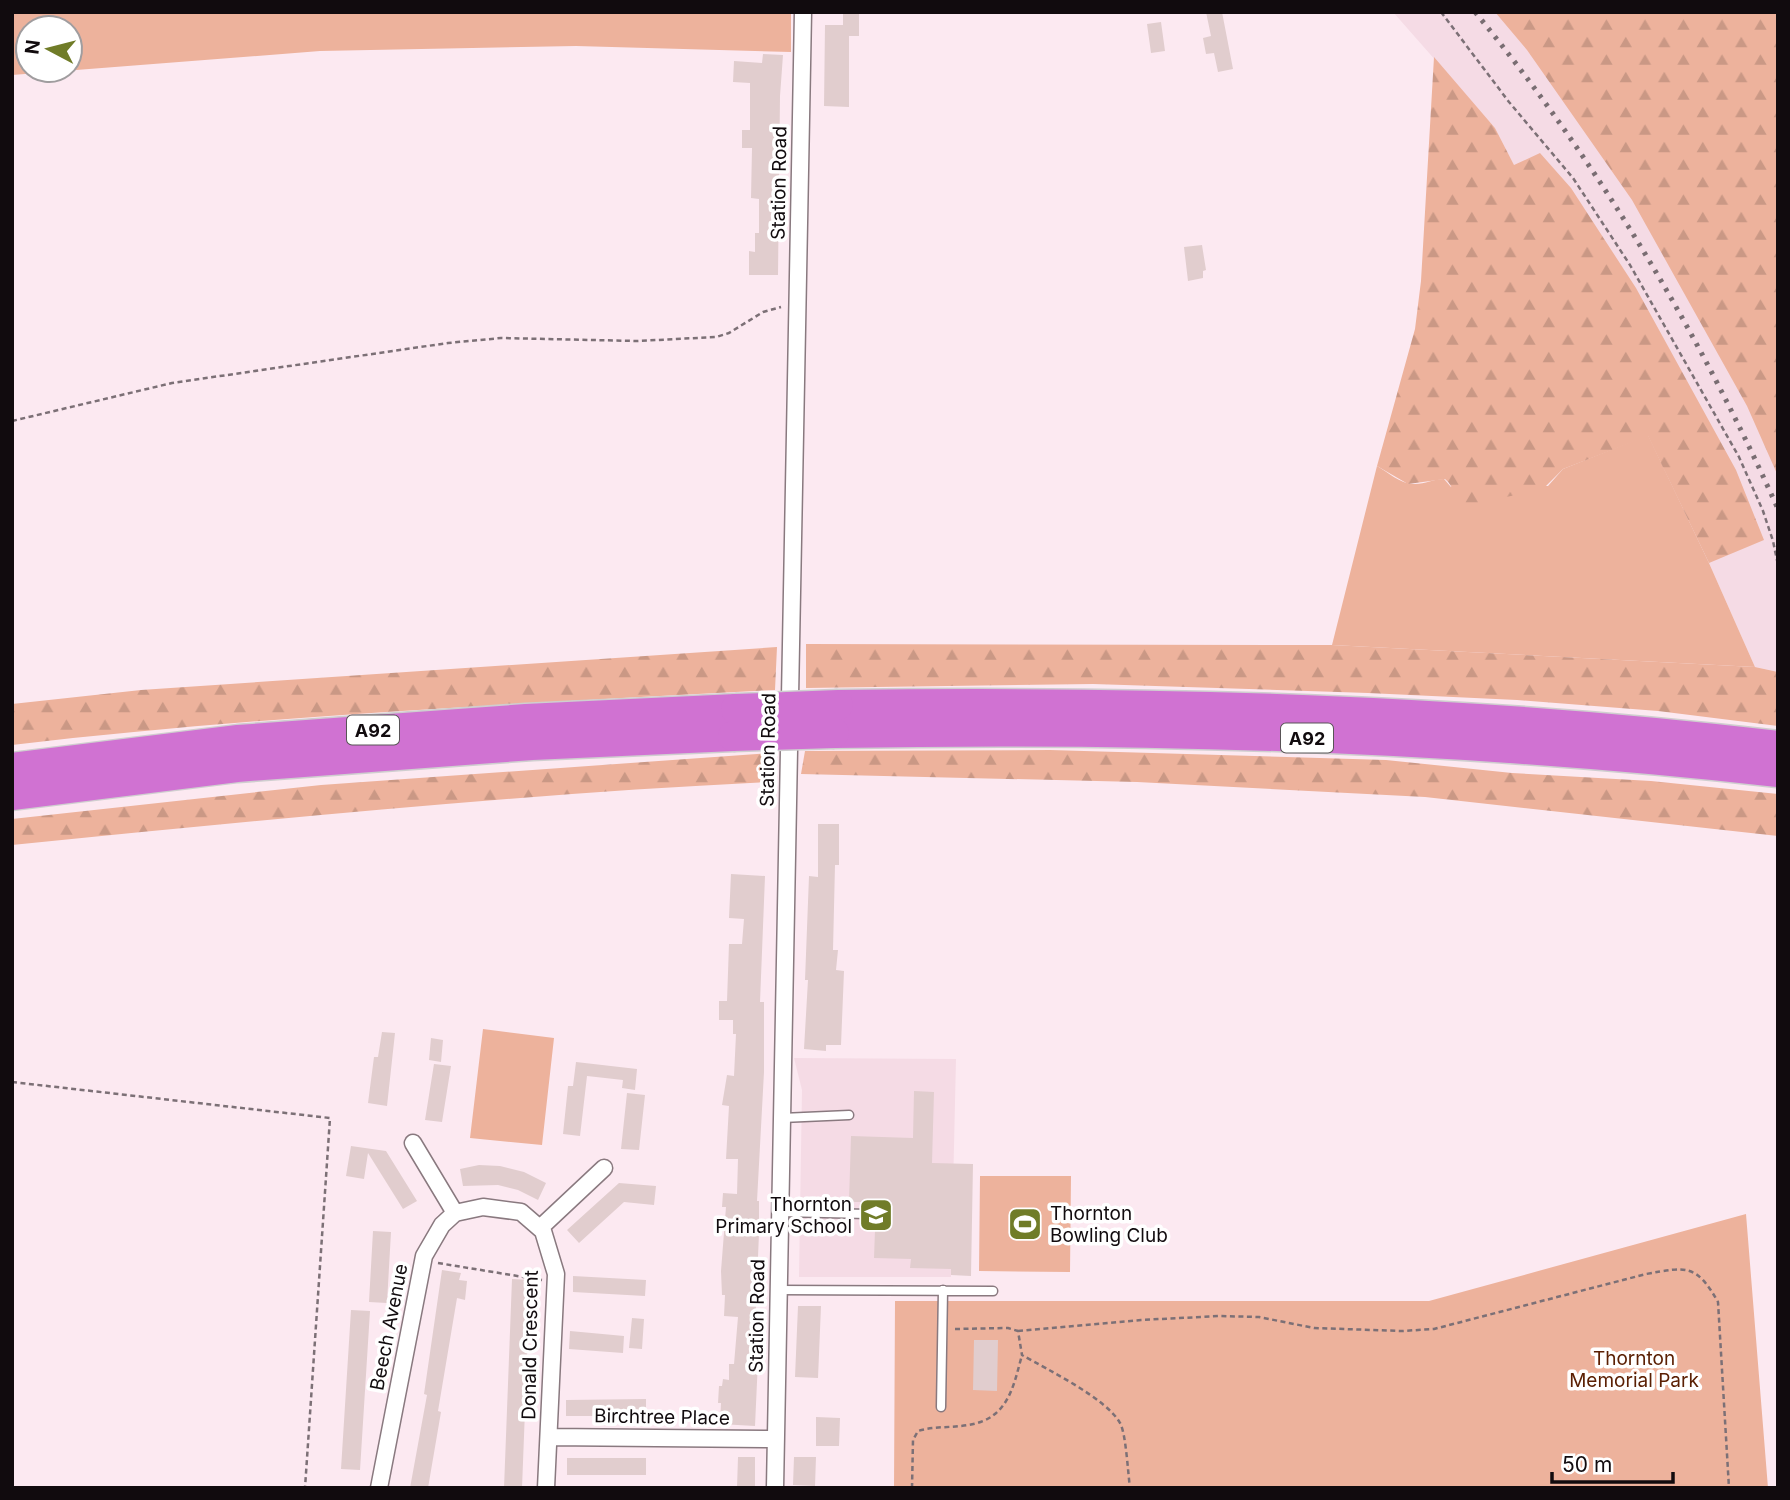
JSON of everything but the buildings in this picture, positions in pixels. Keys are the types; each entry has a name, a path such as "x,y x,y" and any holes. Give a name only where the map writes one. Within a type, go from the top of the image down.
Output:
{"highway":[{"name":"A92","path":"12,768 238,740 526,719 735,722 836,719 987,703 1275,708 1580,726 1778,746"},
{"name":"A92","path":"836,719 1071,732 1273,736 1666,759 1778,772"},
{"name":"A92","path":"12,795 237,767 532,745 735,722"}],"street":[{"name":"Station Road","path":"775,1488 803,12"},
{"path":"414,1143 455,1213 483,1207 521,1212 540,1228 604,1168"},
{"name":"Beech Avenue","path":"379,1488 423,1261 442,1225 455,1213"},
{"name":"Donald Crescent","path":"540,1228 556,1274 546,1488"},
{"name":"Birchtree Place","path":"549,1437 776,1439"}],"lane":[{"path":"782,1118 849,1115"},
{"path":"780,1212 867,1214"},
{"path":"778,1290 993,1291"},
{"path":"942,1407 943,1290"}],"path":[{"path":"1441,12 1500,91 1573,178 1630,265 1739,457 1763,511 1778,565"},
{"path":"12,421 172,383 448,343 501,338 637,341 716,337 729,333 763,312 798,305"},
{"path":"12,1082 330,1118 305,1488"},
{"path":"423,1261 555,1282"},
{"path":"943,1329 1007,1328 1018,1331 1220,1316 1259,1317 1314,1328 1402,1331 1434,1329 1646,1274 1675,1269 1690,1271 1706,1281 1718,1302 1729,1488"},
{"path":"912,1488 913,1440 918,1431 983,1421 1005,1406 1022,1355 1018,1331"},
{"path":"1022,1355 1088,1395 1121,1424 1130,1488"}],"shaded area":[{"path":"1393,12 1778,12 1778,672 1755,667 1709,563 1603,341 1495,128"},
{"name":"Thornton Primary School","path":"794,1058 956,1059 951,1277 799,1277 802,1090"}],"green space":[{"path":"12,12 791,12 791,52 576,46 320,51 84,69 84,14 14,14 14,75"},
{"path":"1495,12 1778,12 1778,476 1747,406 1632,200 1527,50"},
{"path":"1434,57 1495,128 1514,165 1540,153 1571,188 1636,288 1736,470 1764,540 1709,563 1648,436 1563,469 1543,489 1469,505 1457,498 1445,479 1408,484 1377,466 1415,329 1421,281"},
{"path":"1648,435 1755,667 1332,645 1377,466 1410,484 1444,479 1451,487 1548,486 1563,469"},
{"path":"806,644 1332,645 1755,667 1778,672 1778,726 1658,711 1517,700 1368,693 1093,684 806,688"},
{"path":"777,647 775,690 298,718 12,745 12,704 141,690"},
{"path":"1050,750 1386,760 1778,794 1778,836 1425,797 1137,782 801,774 805,751"},
{"path":"771,753 771,782 486,801 12,845 12,819 321,785"},
{"path":"483,1029 554,1038 542,1145 470,1138"},
{"name":"Thornton Bowling Club","path":"980,1176 1071,1176 1070,1272 979,1271"},
{"name":"Thornton Memorial Park","path":"1746,1214 1768,1488 894,1488 895,1301 1429,1301"}],"railway":[{"path":"1475,12 1563,128 1643,250 1714,377 1778,509"}],"place":[{"name":"Thornton Primary School","path":"876,1215"},
{"name":"Thornton Bowling Club","path":"1025,1224"}]}
